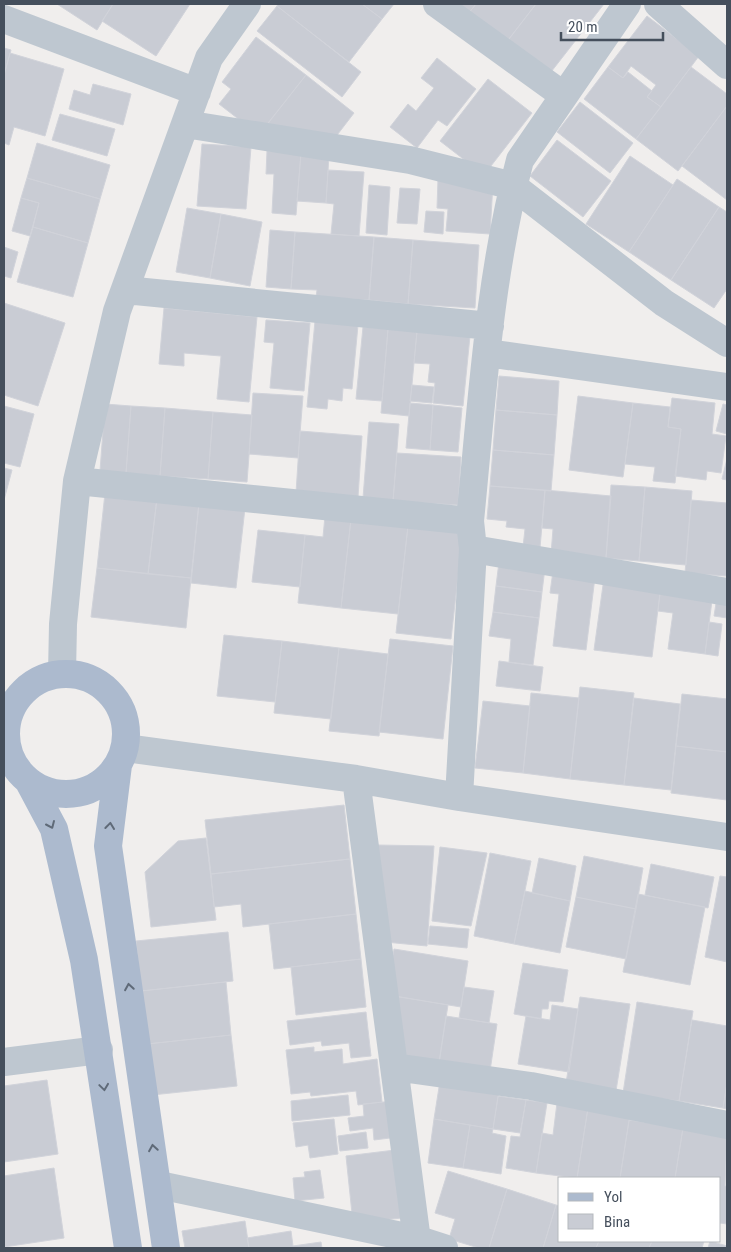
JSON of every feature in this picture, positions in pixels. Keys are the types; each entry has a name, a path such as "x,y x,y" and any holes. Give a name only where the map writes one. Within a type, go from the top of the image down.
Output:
{"main road":[{"path":"128,1248 84,960 54,829 29,782 17,769 9,754 6,737 6,719 14,704 25,690 38,680 62,674 88,678 103,687 115,699 123,715 126,732 108,846 159,1184 166,1248"},
{"path":"29,782 44,790 60,794 77,794 93,788 108,778 121,757"}],"street":[{"path":"62,674 63,624 77,481 117,311 209,58 247,4"},
{"path":"437,4 563,95"},
{"path":"459,798 473,549 470,521 490,326 513,186 520,160 627,4"},
{"path":"658,4 727,66"},
{"path":"4,19 196,92"},
{"path":"185,124 410,160 513,186 664,303 727,343"},
{"path":"125,290 490,326"},
{"path":"487,353 727,387"},
{"path":"77,481 470,521"},
{"path":"473,549 727,592"},
{"path":"121,757 356,779 459,798 727,837"},
{"path":"356,779 417,1244"},
{"path":"4,1062 99,1050"},
{"path":"394,1066 531,1086 727,1125"},
{"path":"159,1184 417,1244 444,1248"}],"building":[{"path":"57,4 113,4 97,30"},
{"path":"113,4 190,4 156,56 102,21"},
{"path":"278,4 362,4 382,19 349,62 277,6"},
{"path":"362,4 394,4 382,19"},
{"path":"445,4 476,4 464,19"},
{"path":"476,4 536,4 502,48 464,19"},
{"path":"536,4 604,4 544,81 502,48"},
{"path":"277,6 361,72 342,97 257,31"},
{"path":"647,16 699,56 661,107 647,97 656,85 631,66 623,78 608,67"},
{"path":"256,37 306,75 259,135 219,104 231,89 222,82"},
{"path":"4,48 11,50 4,75"},
{"path":"10,53 64,69 45,136 14,127 9,145 4,143 4,75"},
{"path":"437,58 476,89 447,126 438,120 417,148 390,127 408,104 416,111 434,88 421,78"},
{"path":"608,67 623,78 628,72 652,91 647,97 661,107 636,139 584,99"},
{"path":"691,67 727,94 727,106 678,171 636,139"},
{"path":"306,75 354,113 331,143 264,128"},
{"path":"488,79 532,113 484,175 440,141"},
{"path":"93,84 131,94 123,125 69,109 74,90 90,95"},
{"path":"580,102 633,143 610,173 557,132"},
{"path":"727,106 727,200 682,166"},
{"path":"60,114 115,129 107,156 52,140"},
{"path":"557,140 611,181 583,217 530,176"},
{"path":"37,143 110,165 100,199 27,178"},
{"path":"202,144 251,147 246,209 197,206"},
{"path":"267,151 301,153 296,215 272,213 274,174 266,174"},
{"path":"301,153 329,155 326,203 297,201"},
{"path":"630,156 673,185 629,252 586,224"},
{"path":"328,170 364,172 359,236 331,234 334,204 326,203"},
{"path":"27,178 100,199 88,243 33,227 39,203 21,198"},
{"path":"438,179 493,183 490,234 446,231 448,209 437,208"},
{"path":"677,179 719,207 671,280 629,252"},
{"path":"369,185 390,187 387,235 366,233"},
{"path":"400,188 420,189 417,224 397,223"},
{"path":"21,198 39,203 30,236 12,231"},
{"path":"719,207 727,212 727,289 714,308 671,280"},
{"path":"187,208 221,214 210,278 176,272"},
{"path":"426,211 444,212 443,234 424,232"},
{"path":"221,214 262,222 250,286 210,278"},
{"path":"33,227 88,243 73,297 17,282"},
{"path":"270,230 295,232 291,289 266,287"},
{"path":"295,232 374,237 369,300 316,297 317,290 291,289"},
{"path":"374,237 413,240 408,304 369,300"},
{"path":"413,240 479,245 475,308 408,304"},
{"path":"4,247 18,252 11,278 4,276"},
{"path":"4,303 65,323 38,406 4,395"},
{"path":"164,308 257,317 249,402 217,399 221,356 184,353 184,366 159,364"},
{"path":"266,320 310,323 304,391 270,388 274,343 264,342"},
{"path":"315,321 358,325 352,389 343,388 342,401 328,399 327,409 307,407"},
{"path":"363,327 388,329 382,401 356,399"},
{"path":"388,329 417,331 409,416 381,413"},
{"path":"417,331 470,336 463,406 433,403 435,383 428,382 430,364 414,363"},
{"path":"499,376 559,381 557,415 496,410"},
{"path":"412,385 434,387 432,403 410,401"},
{"path":"253,393 303,396 298,458 249,454"},
{"path":"578,396 633,403 623,477 569,470"},
{"path":"672,398 715,403 712,434 726,436 721,473 707,471 706,480 675,476 681,429 668,427"},
{"path":"410,403 433,405 430,450 406,448"},
{"path":"633,403 670,407 668,427 681,429 675,483 653,481 655,467 625,464"},
{"path":"105,404 131,406 126,473 100,471"},
{"path":"723,404 727,405 727,434 716,431"},
{"path":"433,405 462,408 458,452 430,450"},
{"path":"4,406 34,414 20,467 4,463"},
{"path":"131,406 165,408 160,476 126,473"},
{"path":"165,408 213,412 208,479 160,476"},
{"path":"496,410 557,415 554,455 493,450"},
{"path":"213,412 252,415 247,482 208,479"},
{"path":"369,422 399,424 393,501 363,498"},
{"path":"300,431 362,436 358,497 296,493"},
{"path":"493,450 554,455 551,491 490,486"},
{"path":"397,453 461,457 458,505 393,501"},
{"path":"727,459 727,480 722,479"},
{"path":"4,468 12,470 4,500"},
{"path":"611,485 645,487 639,561 606,558"},
{"path":"490,486 545,490 540,548 523,547 525,529 506,527 507,521 487,519"},
{"path":"645,487 692,491 686,565 639,561"},
{"path":"545,490 611,496 606,558 551,554 553,529 542,528"},
{"path":"105,493 157,498 148,574 97,568"},
{"path":"157,498 199,503 191,578 148,574"},
{"path":"691,500 727,503 727,576 685,573"},
{"path":"199,503 245,508 236,588 191,583"},
{"path":"325,516 351,519 341,608 298,603 305,535 323,537"},
{"path":"351,519 408,526 398,614 341,608"},
{"path":"408,526 463,532 451,639 396,633"},
{"path":"258,530 305,535 300,587 252,582"},
{"path":"499,562 545,568 542,592 496,586"},
{"path":"97,568 191,578 186,628 91,617"},
{"path":"553,571 595,577 586,650 553,646 559,594 550,593"},
{"path":"604,578 661,585 652,657 594,650"},
{"path":"661,585 713,593 705,654 668,649 673,613 658,611"},
{"path":"496,586 542,592 539,618 493,612"},
{"path":"717,597 727,598 727,618 714,616"},
{"path":"493,612 539,618 533,665 509,662 511,639 489,636"},
{"path":"709,622 722,624 718,656 705,654"},
{"path":"224,635 282,641 275,702 217,696"},
{"path":"390,639 453,646 443,739 379,732"},
{"path":"282,641 339,648 331,719 274,713"},
{"path":"339,648 388,654 379,736 329,731"},
{"path":"499,661 543,667 540,691 496,686"},
{"path":"580,687 634,693 624,785 570,779"},
{"path":"531,693 579,698 570,779 523,773"},
{"path":"682,694 727,699 727,752 676,746"},
{"path":"634,698 680,704 671,790 624,785"},
{"path":"483,701 530,706 523,773 475,768"},
{"path":"676,746 727,752 727,800 671,793"},
{"path":"344,805 350,859 211,874 205,820"},
{"path":"206,838 216,920 151,927 145,872 178,841"},
{"path":"377,845 434,846 427,946 385,942"},
{"path":"440,847 487,853 471,926 432,921"},
{"path":"490,853 531,861 514,944 474,936"},
{"path":"584,856 643,868 636,909 576,897"},
{"path":"539,858 576,866 570,901 532,893"},
{"path":"350,859 356,914 243,927 241,904 214,907 211,874"},
{"path":"651,864 714,877 708,908 645,895"},
{"path":"720,876 727,877 727,962 705,957"},
{"path":"525,891 570,901 560,953 514,944"},
{"path":"638,894 705,907 690,985 623,972"},
{"path":"576,897 636,909 626,959 566,947"},
{"path":"356,914 361,959 274,969 269,924"},
{"path":"430,926 469,929 467,948 428,944"},
{"path":"228,932 233,981 141,991 136,941"},
{"path":"394,949 468,961 461,1007 387,995"},
{"path":"361,959 366,1007 296,1015 291,967"},
{"path":"523,963 568,970 563,1002 549,1001 548,1009 542,1009 541,1019 514,1014"},
{"path":"226,982 231,1035 147,1044 141,991"},
{"path":"464,987 494,991 489,1023 459,1018"},
{"path":"395,996 448,1005 439,1063 396,1056"},
{"path":"580,997 630,1004 615,1097 565,1089"},
{"path":"637,1002 693,1011 679,1101 623,1093"},
{"path":"552,1005 578,1009 569,1072 518,1064 526,1016 550,1020"},
{"path":"366,1012 371,1056 351,1058 349,1043 322,1046 321,1041 290,1045 287,1021"},
{"path":"446,1016 497,1024 490,1071 439,1063"},
{"path":"692,1020 727,1026 727,1083 723,1108 679,1101"},
{"path":"231,1035 237,1086 152,1095 147,1044"},
{"path":"314,1047 314,1052 342,1049 343,1064 377,1059 382,1102 358,1105 356,1091 311,1096 310,1092 291,1094 286,1050"},
{"path":"47,1080 58,1154 4,1162 4,1086"},
{"path":"440,1081 499,1091 493,1129 434,1119"},
{"path":"727,1083 727,1109 723,1108"},
{"path":"348,1095 350,1115 292,1121 291,1101"},
{"path":"498,1096 526,1100 520,1133 493,1129"},
{"path":"526,1100 547,1103 536,1173 506,1168 511,1136 520,1137"},
{"path":"394,1101 398,1137 374,1140 373,1128 350,1131 348,1118 364,1116 363,1104"},
{"path":"557,1103 588,1108 577,1177 536,1173 542,1133 553,1135"},
{"path":"588,1108 630,1115 620,1177 577,1177"},
{"path":"334,1119 338,1154 310,1158 308,1145 296,1147 293,1123"},
{"path":"434,1119 470,1125 463,1168 428,1163"},
{"path":"629,1120 683,1128 675,1177 620,1177"},
{"path":"470,1125 493,1129 492,1133 506,1136 501,1174 463,1168"},
{"path":"683,1128 727,1135 725,1186 727,1186 727,1224 721,1223 721,1177 675,1177"},
{"path":"366,1132 368,1148 340,1151 338,1136"},
{"path":"395,1150 402,1218 353,1223 346,1156"},
{"path":"54,1168 64,1238 4,1247 4,1176"},
{"path":"320,1170 324,1198 295,1201 293,1178 305,1177 304,1172"},
{"path":"448,1171 507,1189 489,1248 479,1248 449,1239 455,1219 435,1213"},
{"path":"507,1189 556,1205 543,1248 489,1248"},
{"path":"556,1205 558,1206 558,1242 599,1242 596,1248 543,1248"},
{"path":"245,1221 249,1248 185,1248 182,1231"},
{"path":"291,1231 293,1246 321,1242 322,1248 249,1248 247,1238"},
{"path":"599,1242 652,1242 649,1248 596,1248"},
{"path":"652,1242 704,1242 702,1248 649,1248"},
{"path":"710,1242 727,1246 727,1248 708,1248"}]}
